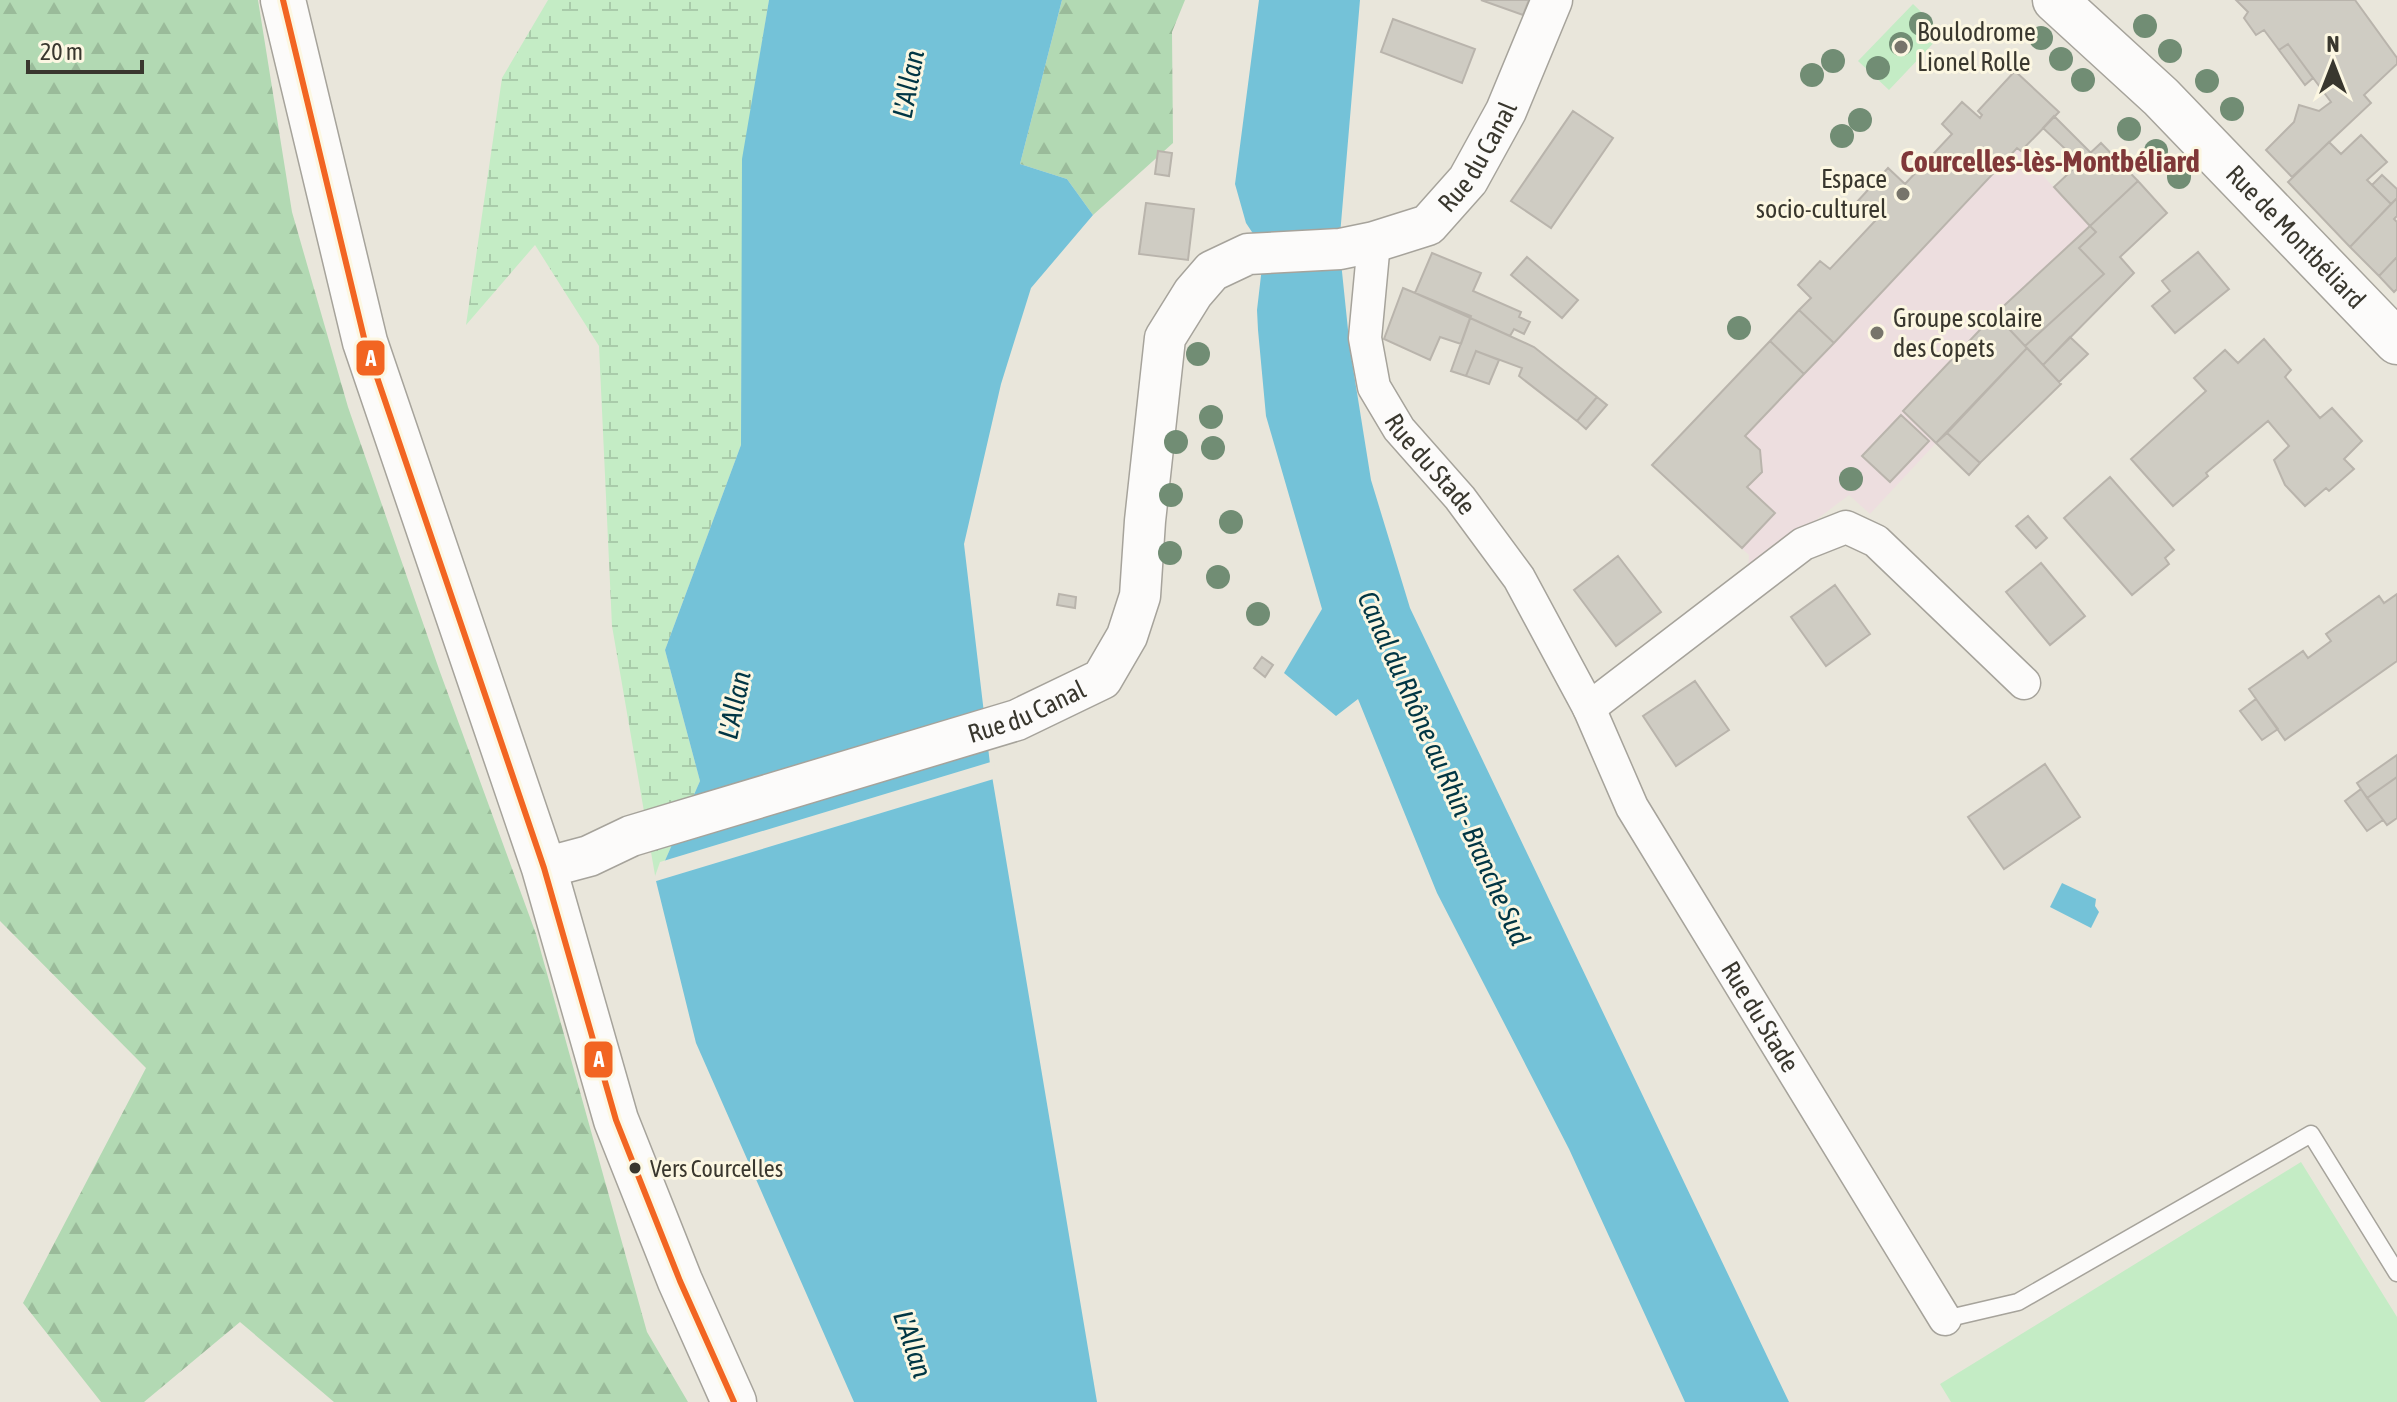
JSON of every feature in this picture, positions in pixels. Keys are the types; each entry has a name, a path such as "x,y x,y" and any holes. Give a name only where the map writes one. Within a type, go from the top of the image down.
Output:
{"main road":[{"path":"283,0 365,342 544,868 616,1120 680,1281 734,1402"},
{"name":"Rue de Montbéliard","path":"2058,1 2161,97 2397,342"}],"street":[{"name":"Rue du Canal","path":"544,868 589,856 618,841 1017,720 1102,679 1127,636 1140,596 1165,338 1193,293 1212,271 1248,254 1357,245 1428,225 1468,180 1506,111 1552,0"},
{"name":"Rue du Stade","path":"1357,245 1365,338 1374,387 1399,429 1460,498 1519,578 1589,708 1632,807 1945,1319"},
{"path":"1589,708 1803,544 1846,527 1876,541 2024,683"}],"lane":[{"path":"1945,1319 2018,1302 2311,1134 2397,1273"}],"shaded area":[{"name":"Groupe scolaire des Copets","path":"1962,102 1979,118 1982,115 2017,148 2090,226 1904,412 1936,443 1870,514 1849,495 1748,571 1749,555 1652,465 1810,298 1798,285 1820,261 1830,269 1875,221 1856,203 1888,168 1906,183 1951,134 1942,124"}],"green space":[{"path":"0,0 258,0 292,212 348,407 536,934 647,1332 688,1402 334,1402 240,1322 144,1402 101,1402 23,1303 146,1068 0,921"},
{"path":"548,0 769,0 743,159 741,445 665,650 700,781 656,881 612,626 599,346 535,245 466,325 502,78"},
{"path":"1062,0 1185,0 1172,32 1173,143 1093,215 1067,179 1020,164"},
{"name":"Boulodrome Lionel Rolle","path":"1913,4 1943,33 1889,90 1858,61"},
{"path":"2301,1162 2397,1317 2397,1402 1951,1402 1940,1384"}],"water":[{"name":"L'Allan","path":"769,0 1062,0 1020,164 1067,179 1093,215 1031,288 1001,384 964,544 990,764 1097,1402 854,1402 696,1043 656,881 700,781 665,650 741,445 742,159"},
{"name":"Canal du Rhône au Rhin - Branche Sud","path":"1259,0 1360,0 1340,235 1341,262 1350,349 1371,480 1410,608 1789,1402 1685,1402 1569,1149 1437,893 1358,699 1336,716 1284,673 1322,609 1266,416 1257,310 1262,267 1258,241 1246,223 1235,184"},
{"path":"2062,883 2096,899 2095,906 2099,912 2091,928 2050,907"}],"pier":[{"path":"994,761 997,778 653,882 660,862"}],"building":[{"path":"1481,0 1529,0 1523,15"},
{"path":"2236,0 2355,0 2397,58 2397,64 2364,95 2371,103 2292,177 2266,150 2294,122 2299,105 2319,111 2331,102 2288,44 2279,50 2264,30 2256,35 2244,18 2248,12"},
{"path":"1393,19 1475,49 1462,83 1381,52"},
{"path":"2288,44 2313,78 2305,85 2279,50"},
{"path":"2015,71 2059,112 2021,151 2017,148 1834,343 1799,310 1811,298 1798,285 1820,261 1830,269 1875,221 1856,203 1888,168 1905,184 1952,134 1942,124 1962,102 1980,118 1982,115 1978,111"},
{"path":"1573,111 1613,138 1551,228 1511,201"},
{"path":"2054,116 2091,153 2080,163 2043,128"},
{"path":"2361,135 2387,162 2367,180 2391,204 2350,247 2288,182 2329,142 2341,154"},
{"path":"2101,143 2138,181 2090,226 2054,187"},
{"path":"1158,151 1172,153 1169,176 1155,174"},
{"path":"2382,175 2397,189 2397,198 2391,204 2372,185"},
{"path":"2138,181 2167,213 2120,257 2134,273 2043,365 2025,346 2104,274 2079,248 2096,232 2090,226"},
{"path":"2397,198 2397,216 2394,219 2397,222 2397,257 2379,276 2350,247"},
{"path":"1146,203 1194,209 1188,260 1139,254"},
{"path":"2090,226 2096,232 2079,248 2104,274 2025,346 1995,314"},
{"path":"2198,252 2229,289 2175,333 2152,306 2170,291 2162,281"},
{"path":"1432,253 1481,273 1473,291 1521,312 1519,317 1530,322 1524,334 1514,329 1510,336 1415,293"},
{"path":"1527,257 1578,300 1562,318 1511,275"},
{"path":"2397,257 2397,289 2394,292 2379,276"},
{"path":"1403,288 1471,316 1461,344 1440,337 1430,360 1384,339"},
{"path":"1799,310 1834,343 1804,374 1770,341"},
{"path":"1995,314 2027,348 1936,443 1903,411"},
{"path":"1470,318 1534,347 1597,397 1577,421 1519,376 1522,368 1476,351 1466,376 1451,371"},
{"path":"2070,337 2088,354 2059,382 2043,365"},
{"path":"2264,339 2291,370 2285,377 2320,418 2332,408 2362,441 2344,459 2354,469 2329,491 2326,488 2305,506 2285,485 2274,460 2289,446 2268,421 2206,473 2208,476 2173,506 2131,459 2206,391 2194,378 2225,350 2238,363"},
{"path":"1770,341 1804,374 1745,436 1760,450 1762,472 1747,487 1775,513 1742,548 1652,465"},
{"path":"2027,348 2061,384 1980,463 1947,433"},
{"path":"1476,351 1499,360 1489,384 1466,376"},
{"path":"1597,397 1607,405 1586,429 1577,421"},
{"path":"1901,415 1929,441 1890,482 1862,456"},
{"path":"1947,433 1980,463 1969,475 1936,443"},
{"path":"2110,477 2174,550 2165,558 2169,564 2132,595 2064,518"},
{"path":"2028,516 2047,538 2036,548 2016,526"},
{"path":"1618,556 1661,612 1616,646 1574,590"},
{"path":"2041,563 2085,616 2050,645 2006,592"},
{"path":"1835,585 1870,634 1826,666 1791,617"},
{"path":"1059,594 1076,597 1075,608 1057,605"},
{"path":"2397,594 2397,661 2285,740 2249,689 2303,651 2308,658 2331,641 2326,634 2379,596 2384,603"},
{"path":"1262,657 1273,665 1265,677 1254,668"},
{"path":"1695,681 1729,730 1676,766 1643,716"},
{"path":"2256,699 2278,729 2262,740 2240,711"},
{"path":"2397,755 2397,777 2367,798 2357,783"},
{"path":"2045,764 2080,817 2004,869 1968,817"},
{"path":"2397,777 2397,818 2387,825 2367,798"},
{"path":"2361,789 2383,820 2367,831 2345,801"}],"transit line":[{"name":"A","path":"283,0 365,342 544,868 616,1120 680,1281 734,1402"}],"place":[{"name":"Boulodrome Lionel Rolle","path":"1901,47"},
{"name":"Espace socio-culturel","path":"1903,194"},
{"name":"Groupe scolaire des Copets","path":"1877,333"},
{"name":"Vers Courcelles","path":"635,1168"}],"district":[{"name":"Courcelles-lès-Montbéliard","path":"2050,162"}]}
